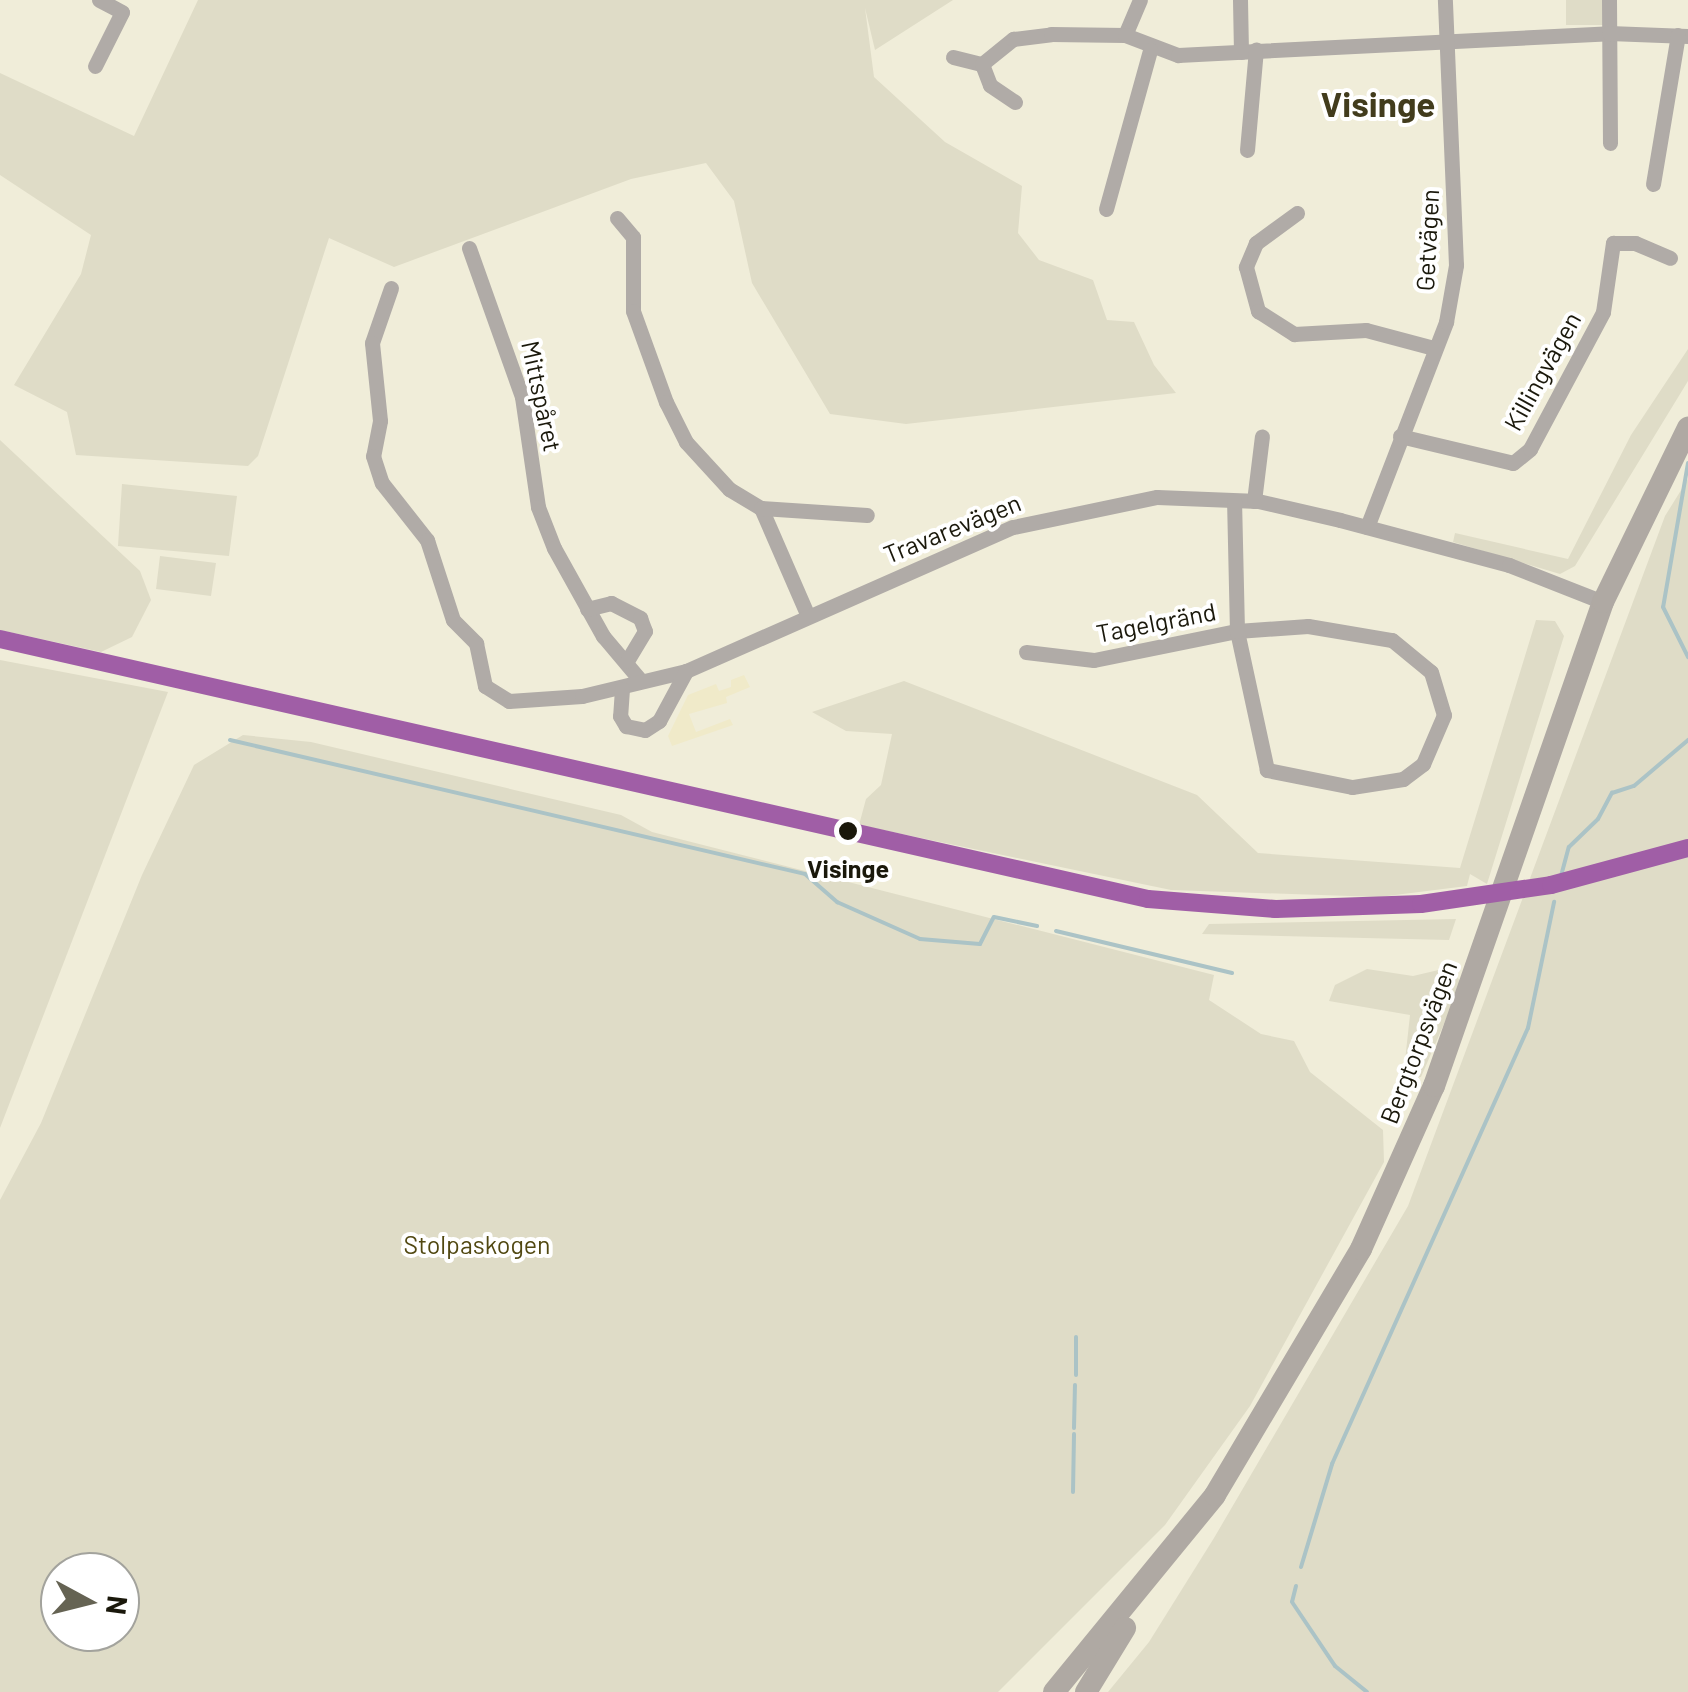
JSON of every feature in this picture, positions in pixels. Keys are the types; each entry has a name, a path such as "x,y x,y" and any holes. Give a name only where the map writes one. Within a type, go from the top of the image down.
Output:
{"main road":[{"name":"Bergtorpsvägen","path":"1054,1692 1175,1549 1284,1387 1396,1174 1434,1086 1603,602 1688,428"},
{"path":"1086,1692 1175,1549"},
{"name":"Bergtorpsvägen","path":"1074,1692 1110,1629"}],"street":[{"path":"95,66 122,12 99,0"},
{"path":"1125,35 1140,0"},
{"path":"1240,0 1248,50 1247,150"},
{"name":"Getvägen","path":"1368,527 1446,322 1458,227 1445,0"},
{"path":"1610,0 1610,143"},
{"path":"982,64 1012,40 1087,32 1125,35 1150,50 1248,50 1609,32 1683,35 1653,184"},
{"path":"1106,208 1150,50"},
{"path":"953,57 982,64"},
{"path":"982,64 990,85 1015,102"},
{"path":"1297,213 1256,243 1246,267 1258,310 1294,334 1366,330 1434,348"},
{"path":"617,218 633,237 634,310 666,402 706,465 761,508 808,616"},
{"name":"Killingvägen","path":"1400,436 1513,463 1530,449 1603,312 1613,243 1635,243 1670,258"},
{"name":"Mittspåret","path":"470,248 522,397 538,507 586,609 641,681"},
{"name":"Travarevägen","path":"391,288 372,343 380,421 373,456 382,483 426,540 453,620 476,643 486,686 509,701 622,688 686,671 808,616 1057,514 1157,497 1254,500 1509,565 1603,602"},
{"path":"1254,500 1262,436"},
{"path":"1234,501 1237,632 1267,770 1352,787 1403,779 1423,764 1438,740 1441,690 1409,649 1358,629 1237,632"},
{"path":"761,508 802,514 867,515"},
{"path":"777,539 802,514"},
{"path":"586,609 611,604 640,618 645,631 628,662"},
{"name":"Tagelgränd","path":"1026,652 1094,660 1237,632"},
{"path":"622,688 620,716 626,726 646,730 659,721 686,671"}],"shaded area":[{"path":"744,675 750,687 726,697 727,703 689,714 696,732 730,719 733,725 672,746 668,736 688,695 716,684 719,691 731,687 731,680"}],"green space":[{"path":"198,0 953,0 875,50 865,8 874,77 945,142 1022,186 1018,233 1039,260 1093,280 1107,320 1134,322 1154,365 1176,393 906,424 830,414 752,283 734,201 706,163 631,179 394,267 329,238 258,456 248,466 76,455 67,412 14,385 81,274 91,235 0,175 0,73 134,136"},
{"path":"1566,0 1603,0 1603,25 1566,25"},
{"path":"1688,349 1688,381 1575,566 1560,574 1453,542 1455,533 1568,559 1631,435"},
{"path":"0,440 140,571 151,600 132,637 101,652 0,630"},
{"path":"1688,479 1688,1692 1108,1692 1149,1642 1214,1538 1408,1206 1665,516"},
{"path":"122,484 237,496 229,556 118,546"},
{"path":"160,556 216,563 211,596 156,589"},
{"path":"1536,620 1555,621 1564,636 1487,884 1470,874 1467,886 1379,897 1171,890 859,825 866,799 881,785 892,734 846,731 812,712 904,681 1197,795 1258,853 1460,868"},
{"path":"0,660 168,692 0,1128"},
{"name":"Stolpaskogen","path":"243,735 311,742 621,815 652,832 1214,975 1209,1000 1261,1034 1294,1041 1310,1072 1383,1130 1384,1162 1250,1406 1165,1525 998,1692 0,1692 0,1200 41,1123 142,875 194,765"},
{"path":"1456,919 1449,940 1202,934 1209,924"},
{"path":"1447,968 1462,982 1421,1077 1403,1079 1410,1015 1329,1001 1335,985 1367,969 1413,976"}],"waterway":[{"path":"1688,463 1663,607 1688,657"},
{"path":"230,740 805,874 837,902 920,939 980,944 994,917 1037,926"},
{"path":"1561,876 1569,847 1598,819 1612,793 1634,786 1688,740"},
{"path":"1301,1567 1332,1464 1528,1028 1554,902"},
{"path":"1056,931 1232,973"},
{"path":"1076,1337 1076,1375"},
{"path":"1074,1428 1075,1385"},
{"path":"1073,1492 1074,1434"},
{"path":"1296,1586 1292,1602 1335,1666 1367,1692"}],"transit line":[{"path":"0,639 1148,899 1276,909 1421,904 1551,885 1688,848"}],"place":[{"name":"Visinge","path":"848,831"}],"district":[{"name":"Visinge","path":"1378,103"}]}
